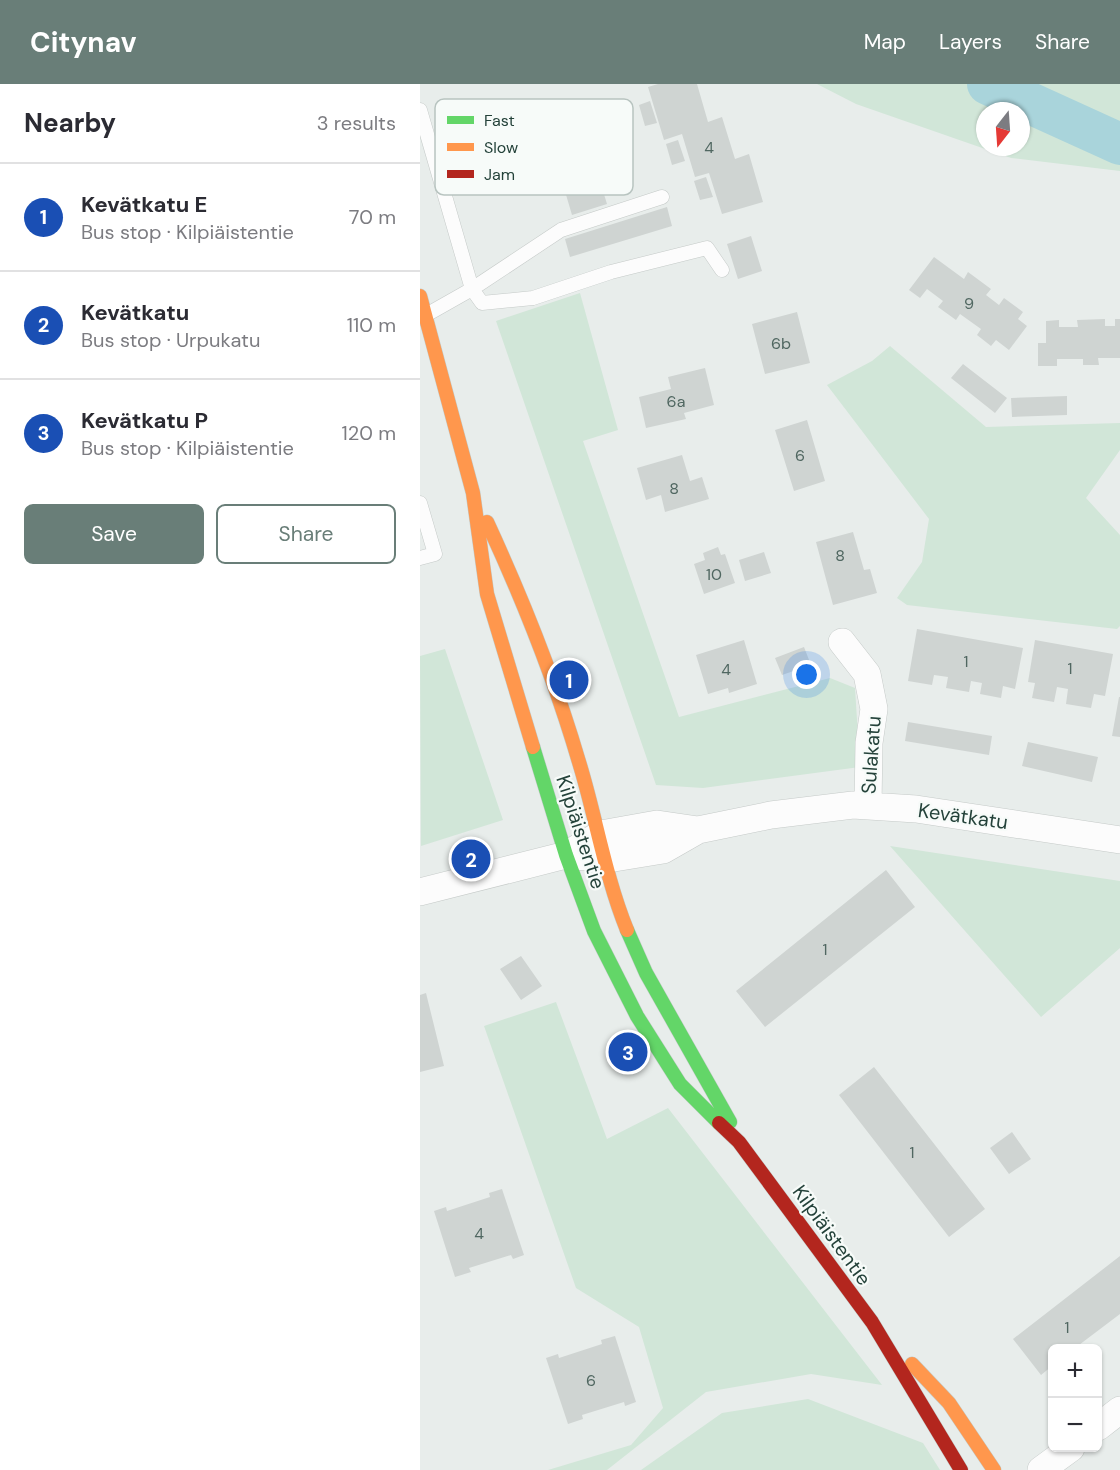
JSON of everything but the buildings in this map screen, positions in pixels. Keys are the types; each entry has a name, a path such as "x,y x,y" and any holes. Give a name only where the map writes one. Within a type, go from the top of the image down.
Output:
{"street":[{"name":"Kilpiäistentie","path":"420,296 473,493 487,594 566,855 594,931 637,1016 680,1083 739,1142 872,1322 961,1470"},
{"name":"Kilpiäistentie","path":"473,493 518,587 604,847 623,921 657,998 709,1079 739,1142"},
{"name":"Sulakatu","path":"842,642 867,674 874,709 869,743 868,806"},
{"name":"Kevätkatu","path":"420,892 604,847 663,850 698,830 771,815 853,806 916,809 1120,840"},
{"name":"Kilpiäistentie","path":"872,1322 949,1403 993,1470"},
{"path":"1102,1424 1120,1410"},
{"path":"1041,1470 1066,1452"}],"lane":[{"path":"420,110 435,162"},
{"path":"445,195 472,289 482,303 533,298 611,272 707,248 722,270"},
{"path":"426,315 472,289 561,230 662,197"},
{"path":"420,503 435,554 420,558"}],"green space":[{"path":"817,84 1120,84 1120,171 1005,156 1030,156 1030,102 976,102 976,146 856,104"},
{"path":"580,293 618,430 583,441 679,717 830,678 855,688 860,767 703,788 656,785 496,321"},
{"path":"890,346 986,427 1120,423 1120,450 1086,498 1120,535 1120,626 1117,629 907,605 897,598 922,562 929,519 827,385 872,361"},
{"path":"445,649 503,820 421,846 420,656"},
{"path":"890,846 1120,881 1120,948 1041,1017"},
{"path":"556,1002 607,1139 668,1108 882,1385 811,1374 706,1392 607,1470 548,1470 631,1445 663,1408 639,1327 576,1288 484,1026"},
{"path":"808,1399 923,1443 940,1470 641,1470 722,1413"}],"waterway":[{"path":"988,84 1120,144"}],"traffic: fast":[{"path":"533,747 566,855 594,931 637,1016 680,1084 719,1123"},
{"path":"627,930 646,973 730,1122"}],"traffic: slow":[{"path":"420,296 473,493 487,594 533,747"},
{"path":"487,522 526,611 560,701 619,910 627,930"},
{"path":"912,1364 949,1403 994,1470"}],"traffic: jam":[{"path":"719,1123 739,1142 872,1322 961,1470"}],"place":[{"name":"Kevätkatu E","path":"569,680"},
{"name":"Kevätkatu","path":"471,859"},
{"name":"Kevätkatu P","path":"628,1052"}]}
